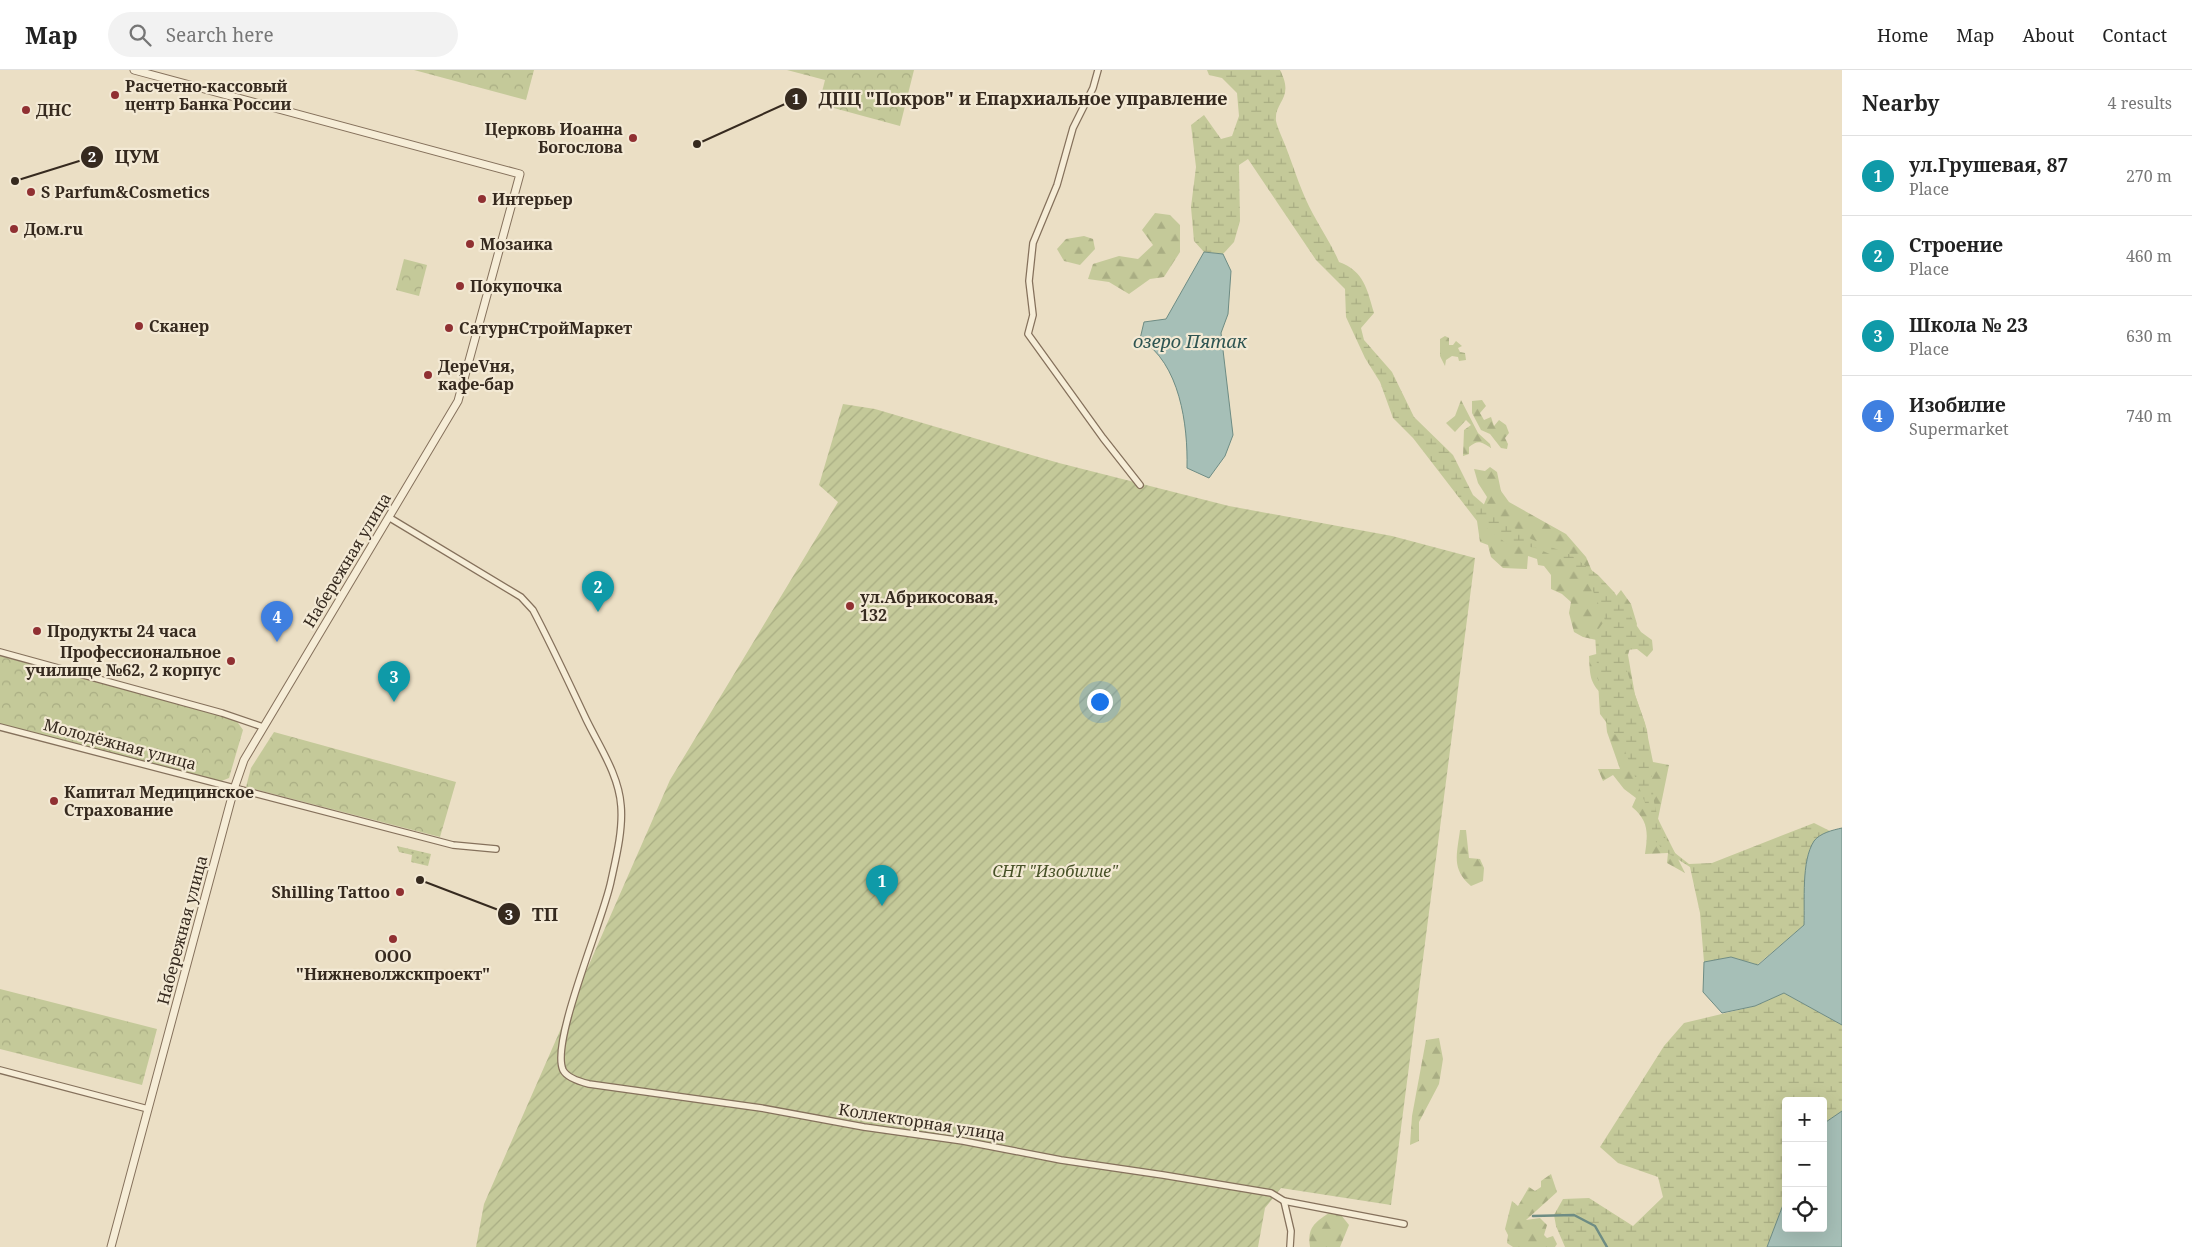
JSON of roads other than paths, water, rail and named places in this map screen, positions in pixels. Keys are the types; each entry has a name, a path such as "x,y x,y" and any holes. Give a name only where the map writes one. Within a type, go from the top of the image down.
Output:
{"street":[{"name":"Набережная улица","path":"111,1247 234,788 244,760 458,401 520,174 134,70"},
{"path":"1098,70 1093,88 1073,128 1057,185 1033,243 1030,281 1033,315 1028,334 1103,438 1140,485"},
{"name":"Коллекторная улица","path":"390,518 520,597 533,610 606,757 618,786 622,806 621,822 611,882 569,1016 562,1045 564,1072 579,1081 589,1084 761,1108 864,1127 963,1141 1061,1160 1271,1193 1284,1201 1404,1224"},
{"path":"0,652 222,712 262,727"},
{"name":"Молодёжная улица","path":"0,727 453,845 496,849"},
{"path":"0,1070 148,1109"},
{"path":"1284,1201 1291,1231 1290,1247"}],"water":[{"name":"озеро Пятак","path":"1204,252 1223,254 1231,271 1228,314 1221,333 1233,435 1225,456 1209,478 1187,468 1186,433 1179,396 1173,379 1154,350 1140,339 1144,322 1166,319"},
{"path":"1842,828 1842,1025 1784,993 1755,1006 1722,1013 1703,992 1704,962 1731,957 1758,965 1804,925 1805,870 1810,849 1814,841 1820,836"},
{"path":"1842,1111 1842,1247 1767,1247 1782,1208 1782,1232 1827,1232 1827,1121"}],"waterway":[{"path":"1533,1216 1574,1215 1595,1226 1607,1247"}],"place":[{"name":"Расчетно-кассовый центр Банка России","path":"115,95"},
{"name":"ДНС","path":"26,110"},
{"name":"Церковь Иоанна Богослова","path":"633,138"},
{"name":"ДПЦ \"Покров\" и Епархиальное управление","path":"697,144"},
{"name":"ЦУМ","path":"15,181"},
{"name":"S Parfum&Cosmetics","path":"31,192"},
{"name":"Интерьер","path":"482,199"},
{"name":"Дом.ru","path":"14,229"},
{"name":"Мозаика","path":"470,244"},
{"name":"Покупочка","path":"460,286"},
{"name":"Сканер","path":"139,326"},
{"name":"СатурнСтройМаркет","path":"449,328"},
{"name":"ДереVня, кафе-бар","path":"428,375"},
{"name":"ул.Абрикосовая, 132","path":"850,606"},
{"name":"Строение","path":"598,612"},
{"name":"Продукты 24 часа","path":"37,631"},
{"name":"Изобилие","path":"277,642"},
{"name":"Профессиональное училище №62, 2 корпус","path":"231,661"},
{"name":"Школа № 23","path":"394,702"},
{"name":"Капитал Медицинское Страхование","path":"54,801"},
{"name":"ТП","path":"420,880"},
{"name":"Shilling Tattoo","path":"400,892"},
{"name":"ул.Грушевая, 87","path":"882,906"},
{"name":"ООО \"Нижневолжскпроект\"","path":"393,939"}],"park label":[{"name":"СНТ \"Изобилие\"","path":"1055,871"}]}
